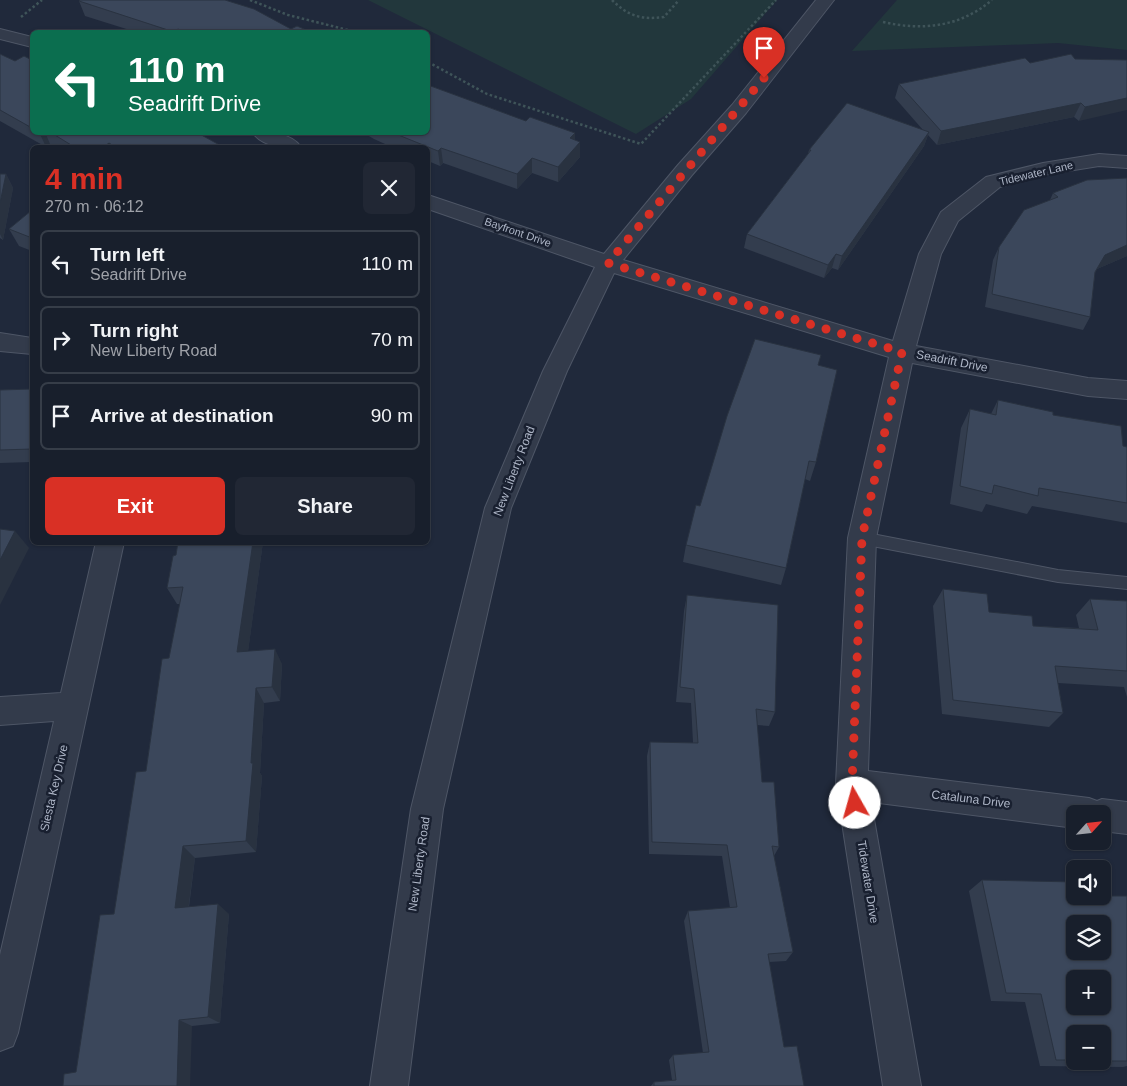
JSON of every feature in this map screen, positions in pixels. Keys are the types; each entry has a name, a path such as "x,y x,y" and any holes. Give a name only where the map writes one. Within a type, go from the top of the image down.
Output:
{"street":[{"name":"New Liberty Road","path":"389,1086 427,809 498,508 554,371 608,263 685,170 739,109 825,0"},
{"path":"0,34 30,42"},
{"path":"268,135 286,145"},
{"name":"Tidewater Lane","path":"902,352 930,254 949,217 993,182 1043,169 1099,160 1127,162"},
{"name":"Bayfront Drive","path":"430,203 608,263"},
{"name":"Seadrift Drive","path":"608,263 902,352 1088,387 1127,390"},
{"path":"0,342 30,346"},
{"name":"Tidewater Drive","path":"902,352 862,538 852,784 902,1086"},
{"name":"Siesta Key Drive","path":"0,1033 109,545"},
{"path":"0,711 73,706"},
{"name":"Cataluna Drive","path":"852,784 1066,811"},
{"path":"1111,816 1127,818"}],"lane":[{"path":"862,538 1058,576 1127,583"}],"path":[{"path":"250,0 288,15 348,30"},
{"path":"612,0 626,15 647,20 664,17 679,0"},
{"path":"430,63 487,94 641,144 776,0"},
{"path":"882,22 913,28 942,26 967,18 992,0"}],"green space":[{"path":"368,0 777,0 691,99 636,134"},
{"path":"897,0 1127,0 1127,50 1058,43 852,51"}],"building":[{"path":"225,0 254,9 291,29 297,26 306,30 168,30 79,1"},
{"path":"0,54 15,61 24,56 30,59 30,127 0,110"},
{"path":"1071,54 1075,59 1127,60 1127,98 1085,107 1081,103 941,131 899,84 1025,58 1030,63"},
{"path":"430,86 526,121 530,117 575,133 570,138 580,142 558,167 532,158 517,174 441,148 438,151 430,148 430,145 423,145 398,135 430,135"},
{"path":"847,103 929,132 842,256 836,254 828,265 747,234 811,150 809,150"},
{"path":"55,135 201,135 220,145 112,145 109,143 106,145 71,145"},
{"path":"0,174 6,174 0,203"},
{"path":"1127,178 1127,245 1105,255 1095,272 1090,317 992,294 999,247 1024,210 1058,197 1053,193 1087,180"},
{"path":"30,212 30,237 9,229"},
{"path":"755,339 821,355 818,365 837,370 816,462 809,461 786,568 686,545 696,505 700,506 727,416"},
{"path":"30,389 30,449 0,450 0,390"},
{"path":"998,400 1053,412 1053,415 1121,426 1123,446 1127,447 1127,503 1039,488 1038,496 994,485 992,494 960,486 970,409 996,415"},
{"path":"0,529 15,531 0,560"},
{"path":"178,545 253,545 237,652 275,649 272,687 256,688 251,763 253,763 246,841 183,846 175,908 218,904 208,1017 179,1020 177,1086 63,1086 64,1074 76,1072 100,915 114,914 136,772 146,771 162,659 169,658 183,587 167,588 173,556 176,555"},
{"path":"943,589 987,594 989,612 1032,616 1033,626 1098,630 1090,599 1127,601 1127,671 1055,666 1063,713 953,700"},
{"path":"687,595 778,605 775,712 756,709 762,782 774,782 779,847 772,846 793,952 768,954 784,1047 797,1046 804,1086 654,1086 654,1082 676,1080 673,1055 709,1052 688,911 737,907 727,845 652,842 650,742 698,743 694,689 680,687"},
{"path":"982,880 1066,882 1066,905 1111,905 1111,896 1127,896 1127,1061 1111,1061 1111,1025 1066,1025 1066,1060 1056,1060 1041,994 1006,993"}],"route":[{"path":"764,78 608,263 902,352 862,538 852,784 855,803"}]}
